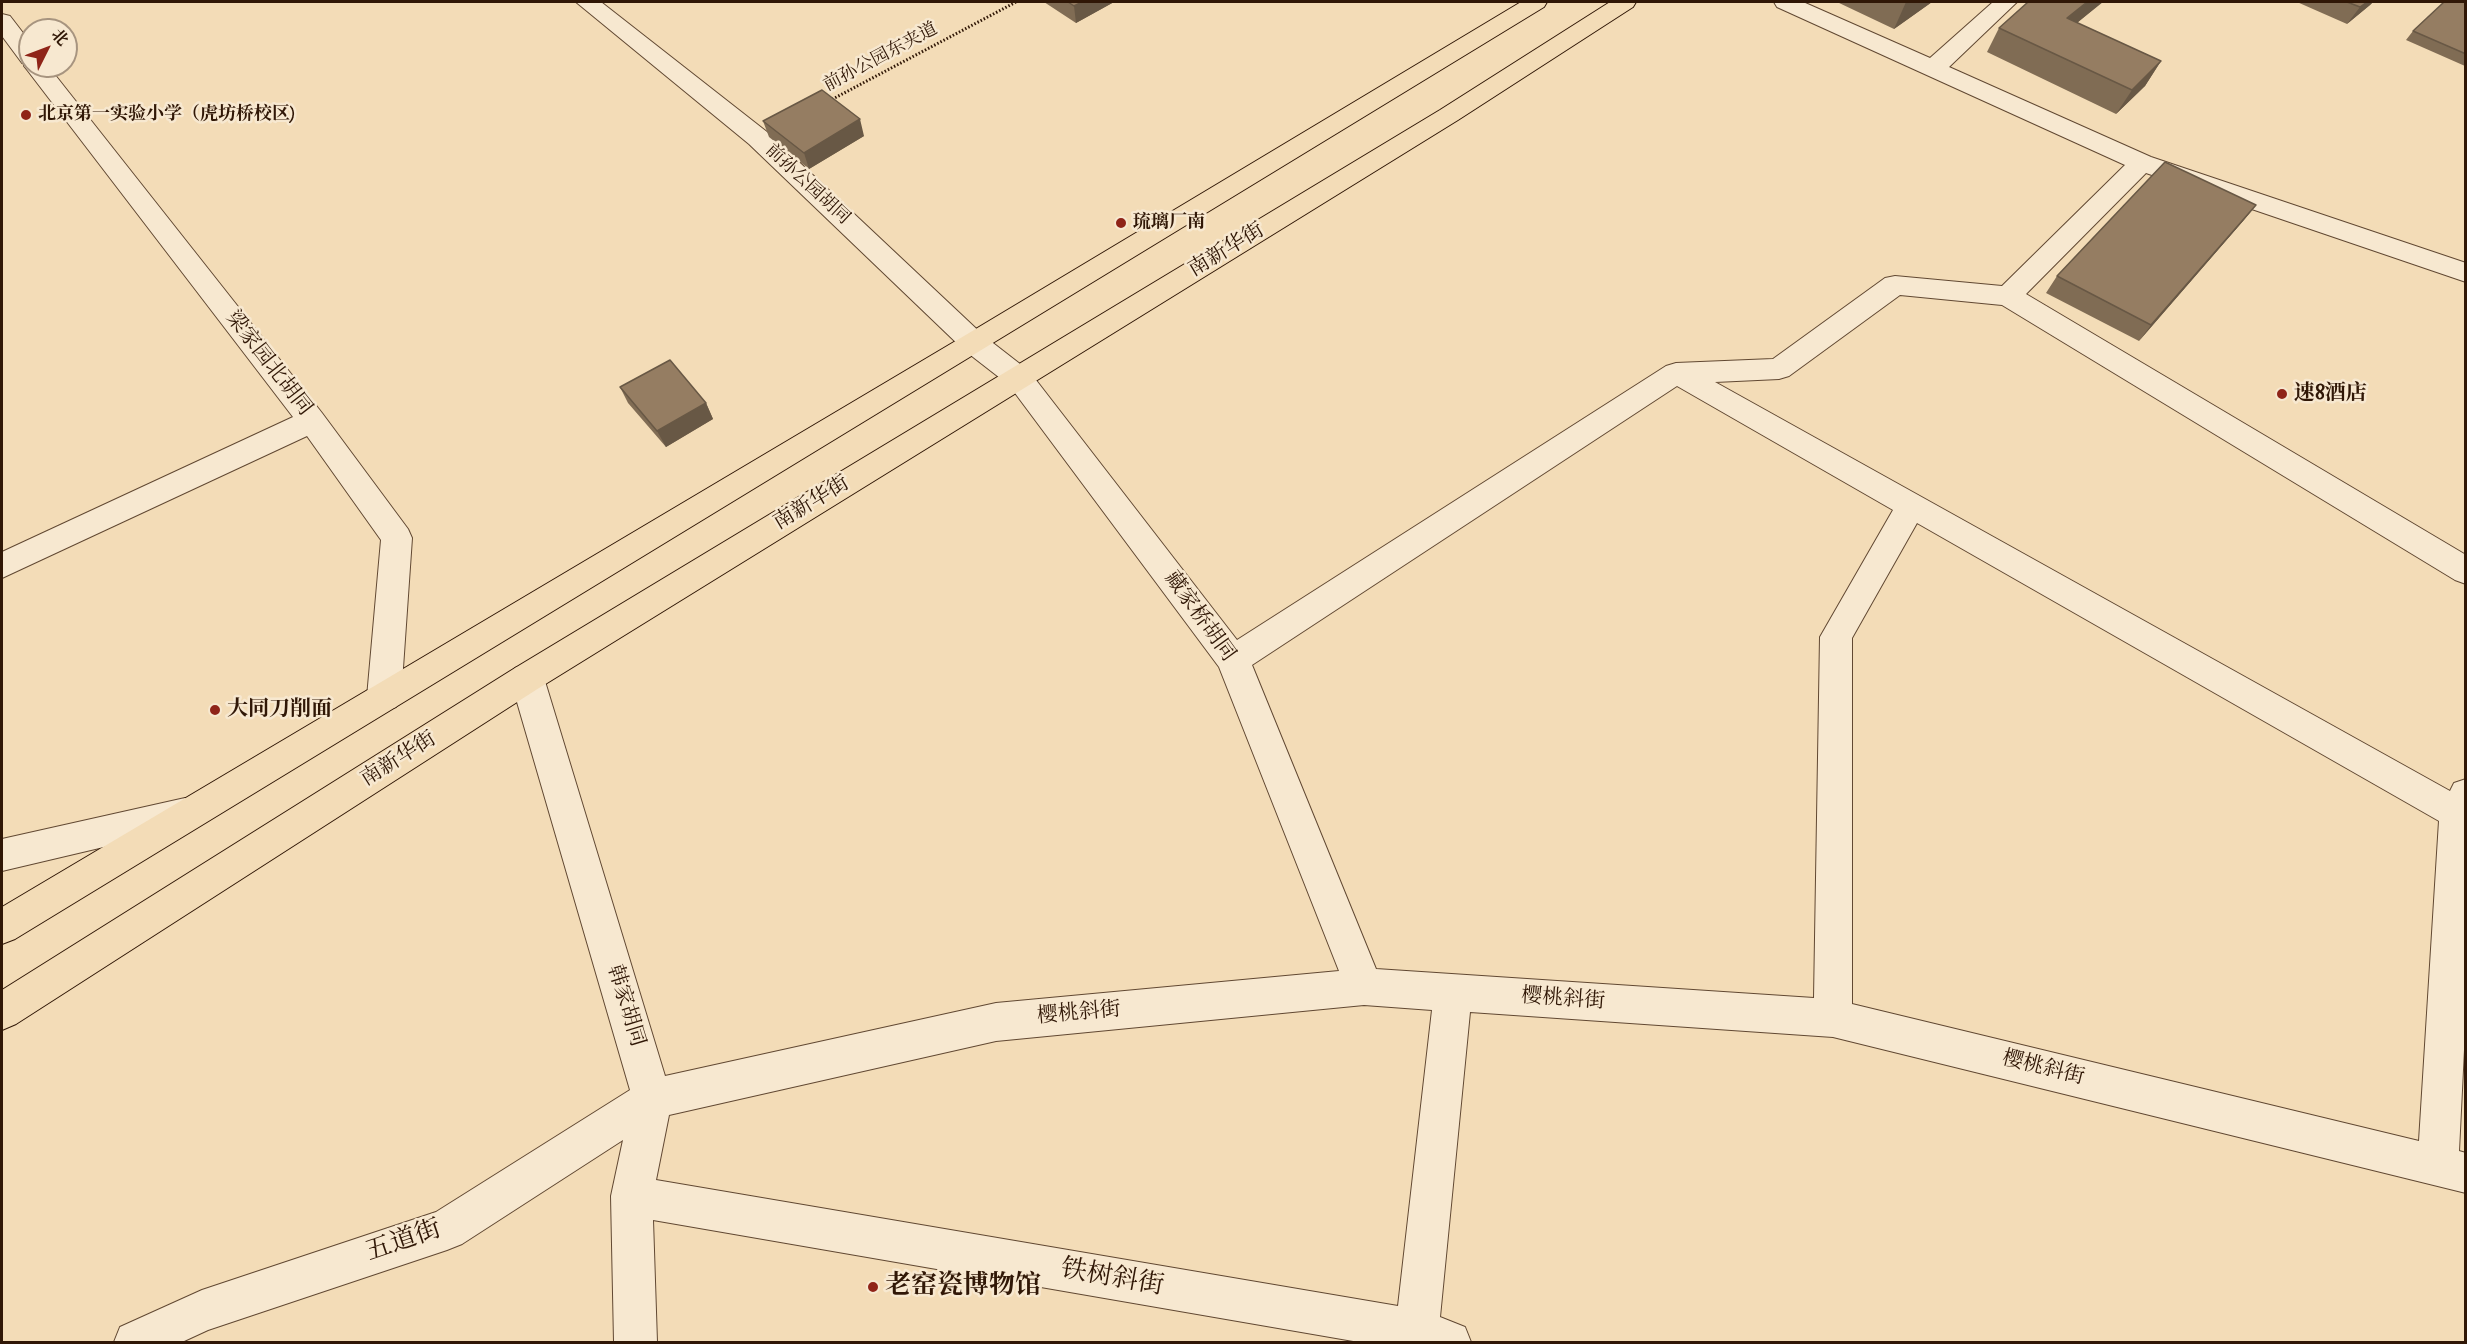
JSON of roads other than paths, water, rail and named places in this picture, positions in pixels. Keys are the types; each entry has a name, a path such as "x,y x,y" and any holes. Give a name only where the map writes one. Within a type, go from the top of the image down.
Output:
{"main road":[{"path":"2,927 974,343 1536,2"},
{"name":"南新华街","path":"2,1011 527,678 1449,115 1625,2"}],"street":[{"name":"前孙公园胡同","path":"586,2 758,138 974,343 1019,378"},
{"path":"1785,2 2142,163 2466,273"},
{"path":"1932,69 2006,2"},
{"path":"2,21 18,42"},
{"name":"梁家园北胡同","path":"45,78 312,421 397,538 384,697"},
{"path":"2008,296 2142,163"},
{"path":"1233,660 1676,373 1779,369 1895,285 2008,296 2466,571"},
{"path":"1676,373 2462,803 2452,1169"},
{"name":"藏家桥胡同","path":"1019,378 1233,660 1364,987"},
{"path":"2,566 312,421"},
{"path":"1833,1018 1836,637 1912,504"},
{"name":"韩家胡同","path":"527,678 652,1099 632,1196 635,1342"},
{"path":"2,855 190,813"},
{"name":"樱桃斜街","path":"652,1099 996,1022 1364,987 1833,1018 2452,1169"},
{"path":"1433,1337 1453,992"},
{"name":"五道街","path":"135,1342 202,1311 447,1229 652,1099"},
{"name":"铁树斜街","path":"632,1196 1433,1337"}],"place":[{"name":"北京第一实验小学（虎坊桥校区)","path":"26,115"},
{"name":"琉璃厂南","path":"1121,223"},
{"name":"速8酒店","path":"2282,394"},
{"name":"大同刀削面","path":"215,710"},
{"name":"老窑瓷博物馆","path":"873,1287"}]}
